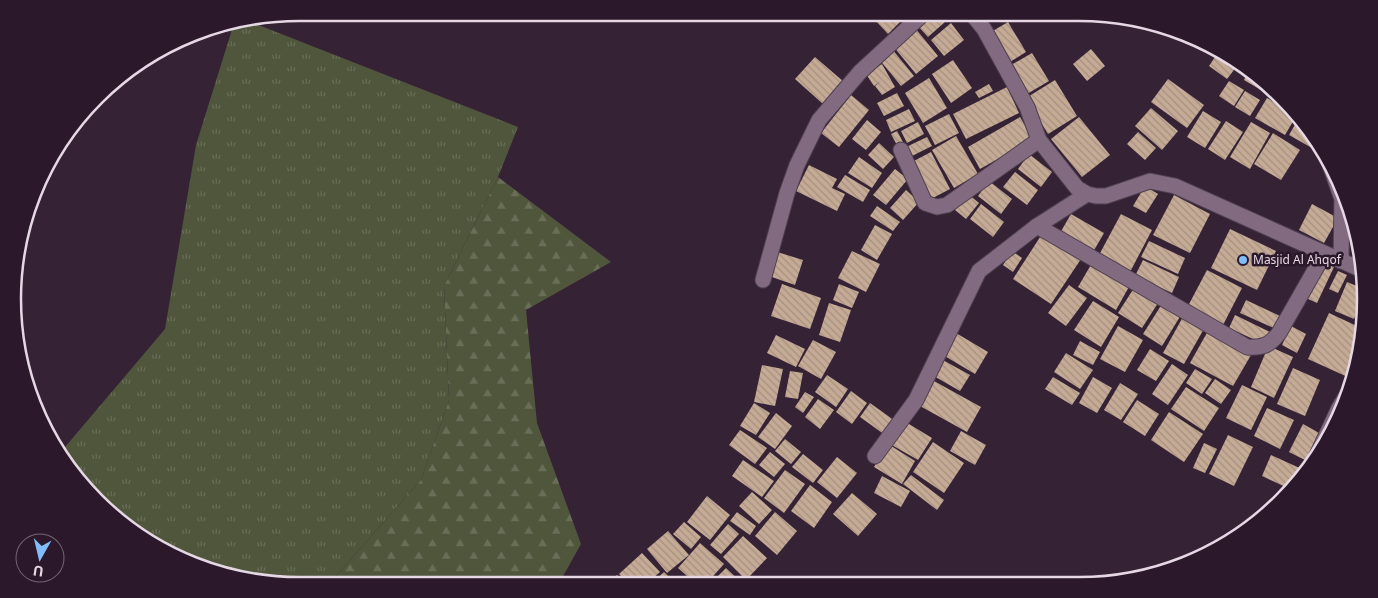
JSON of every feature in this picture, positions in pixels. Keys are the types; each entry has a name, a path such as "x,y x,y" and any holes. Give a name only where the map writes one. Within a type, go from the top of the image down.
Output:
{"street":[{"path":"763,280 797,165 819,120 860,72 914,21"},
{"path":"978,21 984,28 1027,107 1039,140 1077,188 1087,194 1106,196 1150,181 1164,182 1354,267"},
{"path":"901,150 925,203 937,207 947,205 1039,140"},
{"path":"875,456 916,400 980,270 1037,226 1087,194"},
{"path":"1341,261 1342,210"},
{"path":"1037,226 1247,347 1264,346 1272,342 1324,254"}],"green space":[{"path":"258,25 518,127 498,177 444,286 449,400 421,480 335,577 281,576 245,571 210,562 176,548 145,530 116,508 90,482 64,448 165,329 196,145 232,30"},
{"path":"498,177 611,262 526,310 537,423 581,544 562,577 335,577 421,480 449,400 444,286"}],"building":[{"path":"876,21 901,21 888,34"},
{"path":"922,21 945,22 928,37 917,25"},
{"path":"1008,22 1026,52 1010,62 991,32"},
{"path":"951,23 964,40 944,56 931,40"},
{"path":"915,28 938,56 916,74 893,46"},
{"path":"892,49 914,76 901,86 879,59"},
{"path":"1091,49 1105,66 1087,81 1073,64"},
{"path":"1032,53 1049,81 1027,94 1011,65"},
{"path":"815,57 844,82 823,104 795,79"},
{"path":"1215,57 1235,69 1227,79 1209,66"},
{"path":"953,60 972,88 951,103 932,74"},
{"path":"882,64 895,87 882,95 875,86 881,81 874,86 866,74"},
{"path":"1245,77 1264,92 1244,80"},
{"path":"929,78 947,108 923,123 905,93"},
{"path":"1168,79 1204,105 1187,128 1151,102"},
{"path":"1055,80 1077,116 1048,134 1026,98"},
{"path":"1229,81 1244,90 1234,106 1219,96"},
{"path":"989,84 993,91 979,98 975,92"},
{"path":"1007,87 1019,113 966,139 953,114"},
{"path":"1245,91 1260,100 1250,116 1235,107"},
{"path":"897,93 904,106 884,116 877,103"},
{"path":"851,95 869,110 839,147 821,133"},
{"path":"1267,98 1274,102 1293,122 1285,135 1255,118"},
{"path":"1151,108 1178,131 1162,150 1135,126"},
{"path":"909,109 915,121 891,132 886,120"},
{"path":"1203,111 1221,122 1205,148 1187,137"},
{"path":"949,114 959,133 935,145 925,126"},
{"path":"1020,117 1033,139 980,169 968,147"},
{"path":"1079,117 1110,155 1082,177 1051,139"},
{"path":"867,120 881,132 866,150 852,139"},
{"path":"1226,121 1243,132 1225,160 1208,149"},
{"path":"918,122 924,134 907,143 901,131"},
{"path":"1251,122 1270,133 1250,169 1230,157"},
{"path":"1295,125 1312,148 1289,135"},
{"path":"897,131 904,144 898,147 891,134"},
{"path":"1138,132 1156,148 1145,160 1127,144"},
{"path":"1273,133 1300,150 1281,180 1254,164"},
{"path":"956,136 978,174 954,188 932,150"},
{"path":"927,137 932,146 906,159 902,149"},
{"path":"879,143 894,157 883,169 868,155"},
{"path":"931,152 950,189 929,200 910,163"},
{"path":"1029,154 1052,172 1041,187 1018,169"},
{"path":"859,157 882,173 872,188 848,173"},
{"path":"809,165 837,179 832,188 845,194 837,211 796,191"},
{"path":"895,169 908,179 886,205 873,195"},
{"path":"1015,172 1038,190 1027,205 1003,187"},
{"path":"845,175 870,190 863,202 837,187"},
{"path":"989,181 1012,199 1001,214 978,196"},
{"path":"1145,186 1158,194 1146,213 1133,206"},
{"path":"906,190 919,202 903,220 890,208"},
{"path":"968,194 979,203 966,219 955,210"},
{"path":"1174,195 1210,214 1190,253 1153,235"},
{"path":"981,204 1004,222 993,237 970,219"},
{"path":"1312,204 1338,218 1324,243 1299,230"},
{"path":"877,206 900,222 893,231 870,216"},
{"path":"1071,214 1104,233 1093,252 1060,233"},
{"path":"1121,214 1152,230 1130,272 1099,255"},
{"path":"875,225 892,234 877,260 861,250"},
{"name":"Masjid Al Ahqof","path":"1230,229 1276,251 1257,290 1211,268"},
{"path":"1042,234 1081,259 1051,304 1013,279"},
{"path":"1149,241 1185,258 1178,274 1141,257"},
{"path":"774,251 803,260 795,285 766,275"},
{"path":"852,251 880,264 866,292 838,278"},
{"path":"1012,251 1022,258 1013,272 1003,265"},
{"path":"1143,260 1179,277 1172,293 1135,276"},
{"path":"1323,262 1334,267 1317,303 1306,298"},
{"path":"1092,263 1130,285 1116,310 1078,287"},
{"path":"1207,270 1242,288 1223,325 1188,306"},
{"path":"1338,271 1347,275 1338,293 1329,289"},
{"path":"1347,282 1356,286 1356,314 1354,319 1335,311"},
{"path":"782,284 821,298 810,329 771,316"},
{"path":"839,284 859,292 852,308 833,300"},
{"path":"1069,285 1087,298 1066,326 1048,313"},
{"path":"1134,288 1158,303 1142,328 1118,313"},
{"path":"1246,300 1282,317 1276,329 1240,313"},
{"path":"1093,301 1119,317 1101,347 1074,330"},
{"path":"829,303 851,310 840,342 819,335"},
{"path":"1162,304 1181,315 1162,346 1143,334"},
{"path":"1329,313 1355,325 1346,376 1308,359"},
{"path":"1184,315 1205,327 1184,364 1163,353"},
{"path":"1235,315 1270,332 1264,344 1229,328"},
{"path":"1118,326 1143,340 1125,372 1100,359"},
{"path":"1291,326 1306,334 1297,353 1282,345"},
{"path":"1208,331 1251,355 1233,386 1190,363"},
{"path":"956,333 988,352 975,374 943,355"},
{"path":"776,335 805,349 796,367 767,353"},
{"path":"813,340 836,352 821,379 798,366"},
{"path":"1080,341 1100,352 1093,365 1073,355"},
{"path":"1273,348 1293,357 1274,398 1251,387 1265,354"},
{"path":"1150,349 1169,361 1156,381 1137,370"},
{"path":"1066,353 1093,370 1080,389 1054,372"},
{"path":"941,359 970,375 960,391 932,375"},
{"path":"1172,364 1188,375 1168,405 1152,394"},
{"path":"762,365 783,369 775,406 754,402"},
{"path":"1293,368 1320,380 1305,416 1277,404"},
{"path":"1195,369 1212,379 1202,394 1186,383"},
{"path":"790,371 803,373 798,399 785,397"},
{"path":"827,375 848,389 836,407 815,392"},
{"path":"1053,377 1080,393 1072,405 1045,389"},
{"path":"1093,377 1112,388 1097,413 1079,403"},
{"path":"1215,379 1231,390 1221,404 1205,393"},
{"path":"934,381 981,407 967,432 920,406"},
{"path":"1120,383 1138,394 1121,420 1104,410"},
{"path":"1242,385 1267,397 1251,430 1226,418"},
{"path":"1186,387 1219,408 1204,431 1171,409"},
{"path":"851,391 867,403 852,424 836,412"},
{"path":"805,392 814,397 803,413 795,407"},
{"path":"818,399 834,410 820,429 805,417"},
{"path":"1137,400 1159,414 1145,436 1123,422"},
{"path":"754,403 770,413 756,435 740,426"},
{"path":"870,403 895,421 885,435 860,417"},
{"path":"1267,408 1294,420 1280,449 1254,436"},
{"path":"1169,412 1203,434 1184,462 1151,440"},
{"path":"776,413 792,426 775,449 758,437"},
{"path":"904,421 932,438 918,460 890,444"},
{"path":"1303,424 1321,434 1305,460 1289,452"},
{"path":"740,430 767,448 755,464 729,445"},
{"path":"961,431 986,445 975,465 950,451"},
{"path":"1228,435 1253,447 1234,486 1209,474"},
{"path":"785,439 801,452 791,464 775,451"},
{"path":"933,442 964,463 944,493 913,472"},
{"path":"1204,443 1217,449 1205,473 1193,468"},
{"path":"888,444 915,461 902,484 874,467"},
{"path":"770,452 785,464 774,477 759,465"},
{"path":"803,454 823,470 813,483 792,467"},
{"path":"1271,455 1299,468 1284,486 1262,476"},
{"path":"837,457 857,473 837,498 817,482"},
{"path":"743,460 774,481 762,497 732,476"},
{"path":"785,470 805,484 784,513 764,498"},
{"path":"911,475 944,500 937,510 903,484"},
{"path":"882,476 910,491 901,507 874,493"},
{"path":"810,485 832,502 814,528 791,511"},
{"path":"752,492 772,510 759,524 739,506"},
{"path":"852,493 877,514 858,536 833,514"},
{"path":"707,496 730,515 710,540 687,522"},
{"path":"737,512 756,526 750,535 730,521"},
{"path":"775,512 797,531 777,555 755,536"},
{"path":"684,522 701,537 691,549 673,534"},
{"path":"728,524 739,534 721,554 710,545"},
{"path":"668,531 689,555 667,573 647,549"},
{"path":"743,536 767,558 749,577 743,577 723,557"},
{"path":"700,543 724,564 712,577 688,577 678,568"},
{"path":"642,553 660,572 654,577 622,577 619,574"},
{"path":"726,568 736,577 717,577"},
{"path":"664,572 669,577 659,577"}],"place":[{"name":"Masjid Al Ahqof","path":"1243,260"}]}
